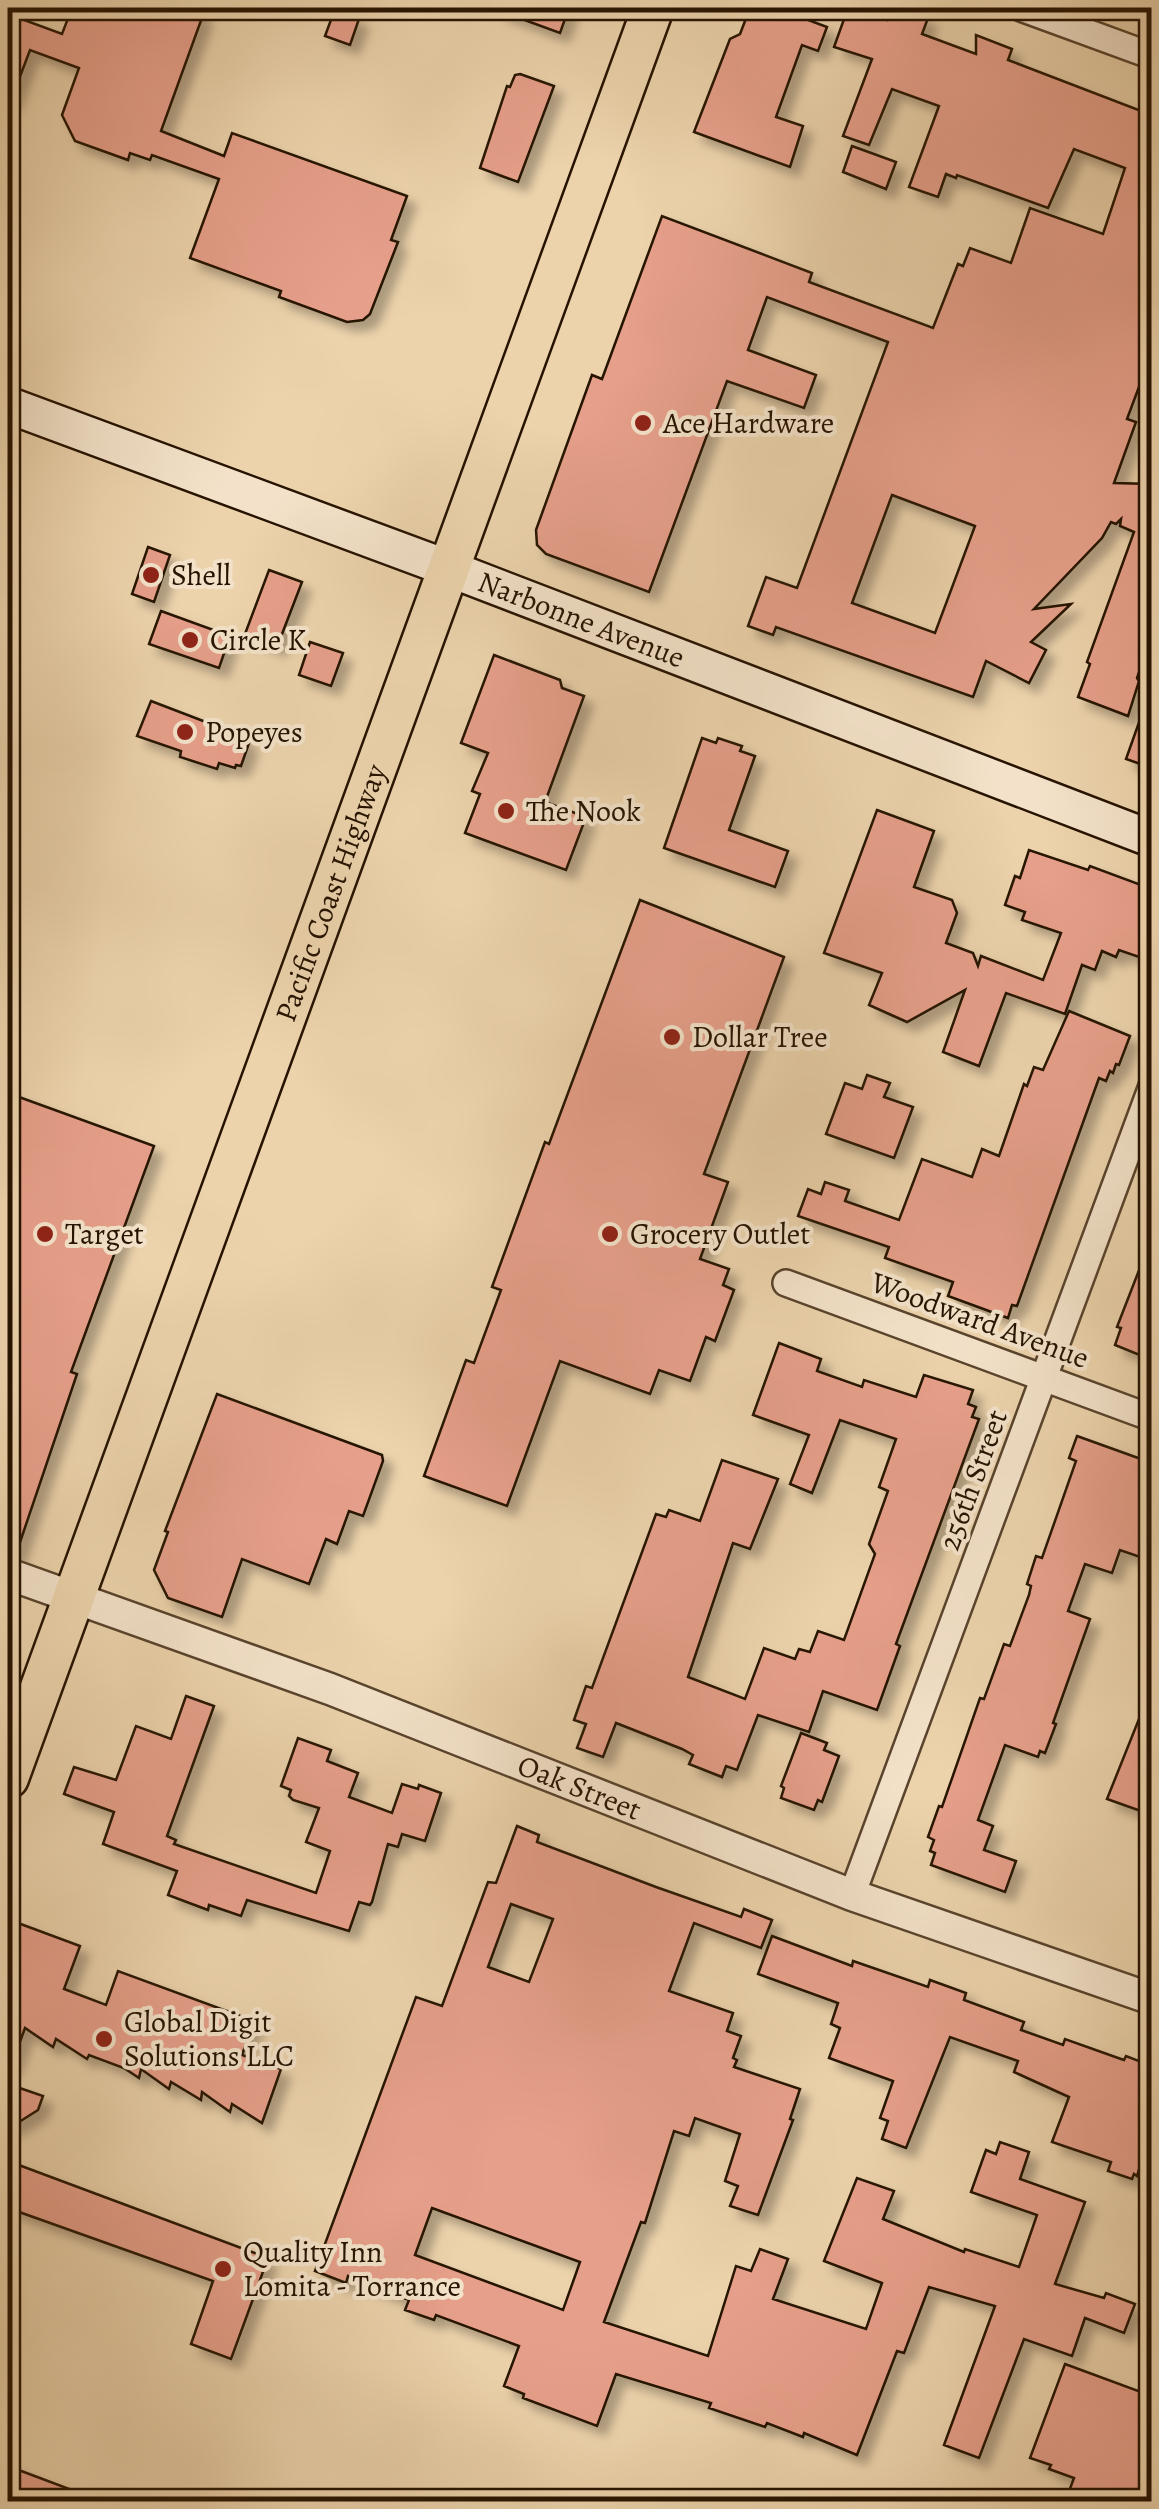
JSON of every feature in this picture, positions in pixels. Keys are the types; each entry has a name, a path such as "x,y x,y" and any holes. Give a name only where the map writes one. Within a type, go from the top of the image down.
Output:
{"highway":[{"name":"Pacific Coast Highway","path":"8,1778 653,8"}],"main road":[{"name":"Narbonne Avenue","path":"8,405 1152,840"}],"street":[{"path":"1021,8 1152,56"},
{"name":"256th Street","path":"852,1895 1152,1086"},
{"name":"Woodward Avenue","path":"786,1282 1152,1418"},
{"name":"Oak Street","path":"8,1574 330,1689 852,1895 1152,1998"}],"building":[{"path":"72,8 200,8 198,13 203,15 161,131 224,156 232,133 407,196 391,240 398,242 370,314 363,320 347,322 279,297 281,291 190,258 219,179 152,155 150,160 130,153 128,160 75,141 62,115 79,68 30,50 8,102 8,14 62,34"},
{"path":"498,8 569,8 560,33"},
{"path":"750,8 775,18 779,9 827,27 818,51 802,45 776,117 803,126 790,167 694,132 730,39 740,34"},
{"path":"848,8 887,20 892,8 901,8 928,18 922,34 976,54 976,35 1012,49 1008,60 1149,114 1140,138 1152,140 1152,352 1127,419 1136,422 1114,483 1152,484 1152,634 1128,716 1078,697 1134,532 1120,526 1121,519 1116,524 1111,522 1102,538 1034,609 1071,604 1031,642 1046,650 1029,683 986,661 973,697 776,627 773,635 748,626 766,577 797,588 888,342 767,297 748,350 816,375 804,408 727,381 649,592 546,554 537,545 536,530 592,375 602,379 662,216 812,273 809,282 933,328 958,264 963,266 970,248 1011,263 1030,208 1103,234 1125,168 1074,149 1048,208 957,175 956,178 946,174 938,197 909,187 939,106 892,89 869,145 843,136 872,59 834,47","holes":["892,495 975,526 935,633 852,603"]},
{"path":"335,9 359,19 350,45 325,36"},
{"path":"520,74 554,86 518,182 480,168 507,86"},
{"path":"852,146 896,162 886,189 843,172"},
{"name":"Shell","path":"148,547 170,555 154,602 132,594"},
{"name":"Shell","path":"269,570 302,582 277,647 245,634"},
{"name":"Circle K","path":"161,611 230,636 219,668 149,644"},
{"path":"310,642 343,653 331,686 299,675"},
{"path":"494,655 560,680 562,688 584,696 545,802 586,817 566,870 465,833 480,794 472,791 488,753 461,743"},
{"path":"1148,697 1152,697 1152,768 1126,759"},
{"name":"Popeyes","path":"151,701 245,737 243,741 249,743 241,766 219,763 217,769 180,757 181,751 137,736"},
{"path":"702,738 716,743 718,738 742,746 740,751 755,756 729,830 788,851 775,887 664,848"},
{"path":"877,810 934,831 914,887 952,900 957,913 946,943 973,953 978,966 981,956 1043,980 1061,933 1022,920 1025,912 1005,905 1029,850 1088,870 1090,866 1152,889 1152,939 1144,956 1119,950 1116,957 1102,951 1095,970 1082,965 1065,1014 1006,993 979,1066 943,1052 965,990 907,1022 869,1005 882,973 824,953"},
{"path":"640,900 784,957 704,1174 728,1182 700,1259 729,1269 723,1285 734,1290 715,1341 706,1337 690,1381 659,1370 650,1394 560,1361 507,1506 424,1476 466,1360 474,1363 501,1290 492,1287"},
{"path":"1069,1011 1130,1036 1119,1065 1113,1073 1110,1071 1106,1081 1099,1078 1017,1306 1012,1305 1008,1318 948,1296 953,1282 885,1258 889,1247 798,1216 808,1189 821,1194 825,1182 849,1190 845,1201 899,1220 922,1159 972,1177 982,1149 999,1156 1024,1084 1027,1086 1034,1067 1043,1070"},
{"path":"867,1075 890,1083 884,1097 913,1107 894,1158 826,1134 845,1083 862,1089"},
{"path":"8,1093 154,1146 71,1372 77,1374 15,1557 8,1556"},
{"path":"1150,1242 1152,1333 1142,1356 1115,1345 1121,1328 1117,1327"},
{"path":"779,1343 821,1359 817,1371 862,1387 864,1380 916,1397 924,1375 973,1390 968,1404 976,1407 972,1417 979,1419 896,1644 900,1646 877,1710 823,1691 809,1732 758,1715 737,1770 726,1766 722,1777 689,1764 693,1755 682,1749 616,1723 603,1757 577,1748 586,1724 574,1720 586,1686 592,1688 656,1514 666,1517 669,1510 700,1521 722,1460 778,1479 750,1549 733,1543 688,1677 745,1699 764,1648 795,1659 799,1649 810,1652 818,1631 844,1640 875,1554 869,1544 888,1491 879,1487 896,1439 840,1420 812,1493 790,1484 809,1435 753,1415"},
{"path":"217,1394 382,1455 383,1461 363,1516 349,1511 337,1544 326,1539 309,1584 242,1559 222,1617 168,1598 154,1570"},
{"path":"1077,1436 1152,1463 1152,1561 1120,1550 1112,1573 1085,1564 1068,1611 1090,1619 1045,1753 1040,1751 1038,1757 1005,1745 978,1820 993,1826 984,1850 1016,1861 1005,1892 931,1865 934,1840 928,1837 980,1698 984,1699 1004,1644 1010,1646 1029,1595 1031,1586 1027,1584 1036,1556 1042,1558 1076,1461 1069,1458"},
{"path":"1152,1694 1152,1815 1107,1799"},
{"path":"186,1696 214,1706 167,1836 176,1840 174,1844 316,1893 330,1851 306,1842 319,1808 293,1800 289,1796 291,1790 281,1786 298,1738 331,1750 327,1761 358,1773 349,1797 392,1813 402,1784 441,1793 425,1841 402,1834 398,1847 388,1844 372,1902 359,1902 349,1931 247,1900 241,1916 209,1905 208,1910 168,1895 177,1871 103,1844 114,1812 64,1794 74,1767 116,1780 136,1726 171,1739"},
{"path":"801,1733 827,1743 824,1750 839,1756 822,1802 818,1800 814,1810 781,1798 781,1786"},
{"path":"517,1826 539,1835 537,1842 656,1887 741,1917 744,1909 772,1920 761,1948 694,1923 669,1991 733,2013 727,2031 741,2036 734,2067 800,2089 790,2119 793,2120 758,2215 730,2206 738,2186 725,2181 740,2134 695,2118 689,2136 674,2131 645,2223 641,2222 604,2322 708,2356 736,2266 751,2271 760,2249 788,2259 773,2299 866,2329 882,2283 824,2261 857,2178 894,2191 883,2219 964,2252 965,2249 1019,2267 1037,2215 971,2192 986,2150 996,2154 1000,2142 1029,2152 1020,2179 1085,2202 1055,2284 1104,2298 1106,2293 1135,2304 1124,2333 1085,2318 1072,2356 1024,2339 979,2458 944,2445 995,2306 929,2287 904,2353 897,2351 857,2455 804,2433 803,2437 767,2423 765,2427 709,2408 711,2403 616,2374 597,2426 523,2398 524,2394 504,2386 519,2346 436,2315 434,2320 405,2310 409,2300 348,2276 346,2283 315,2271 416,1997 442,2006 488,1882 496,1883","holes":["511,1904 553,1919 529,1982 488,1967","432,2208 580,2262 563,2310 415,2255"]},
{"path":"18,1923 80,1946 64,1989 106,2005 118,1971 254,2021 242,2055 281,2069 262,2123 232,2104 230,2112 202,2092 201,2100 171,2082 169,2089 141,2069 139,2078 89,2055 87,2059 56,2039 53,2047 25,2028 8,2068 8,1952"},
{"path":"772,1936 852,1966 853,1961 928,1987 930,1980 966,1993 964,2000 1024,2022 1021,2030 1063,2045 1065,2039 1152,2066 1152,2125 1137,2176 1134,2174 1132,2179 1108,2171 1111,2162 1052,2142 1069,2097 1014,2072 1018,2061 950,2037 906,2148 882,2139 888,2121 880,2118 893,2081 829,2058 840,2028 831,2024 838,2003 758,1974"},
{"path":"8,2084 43,2096 38,2110 8,2129"},
{"name":"Quality Inn Lomita - Torrance","path":"8,2161 268,2258 231,2359 191,2344 213,2281 8,2208"},
{"path":"1065,2364 1152,2396 1152,2502 1065,2502 1074,2478 1030,2458"},
{"path":"8,2466 96,2499 96,2502 8,2502"}],"place":[{"name":"Ace Hardware","path":"643,423"},
{"name":"Shell","path":"151,575"},
{"name":"Circle K","path":"190,640"},
{"name":"Popeyes","path":"185,732"},
{"name":"The Nook","path":"506,811"},
{"name":"Dollar Tree","path":"672,1037"},
{"name":"Target","path":"45,1234"},
{"name":"Grocery Outlet","path":"610,1234"},
{"name":"Global Digit Solutions LLC","path":"104,2039"},
{"name":"Quality Inn Lomita - Torrance","path":"223,2269"}]}
